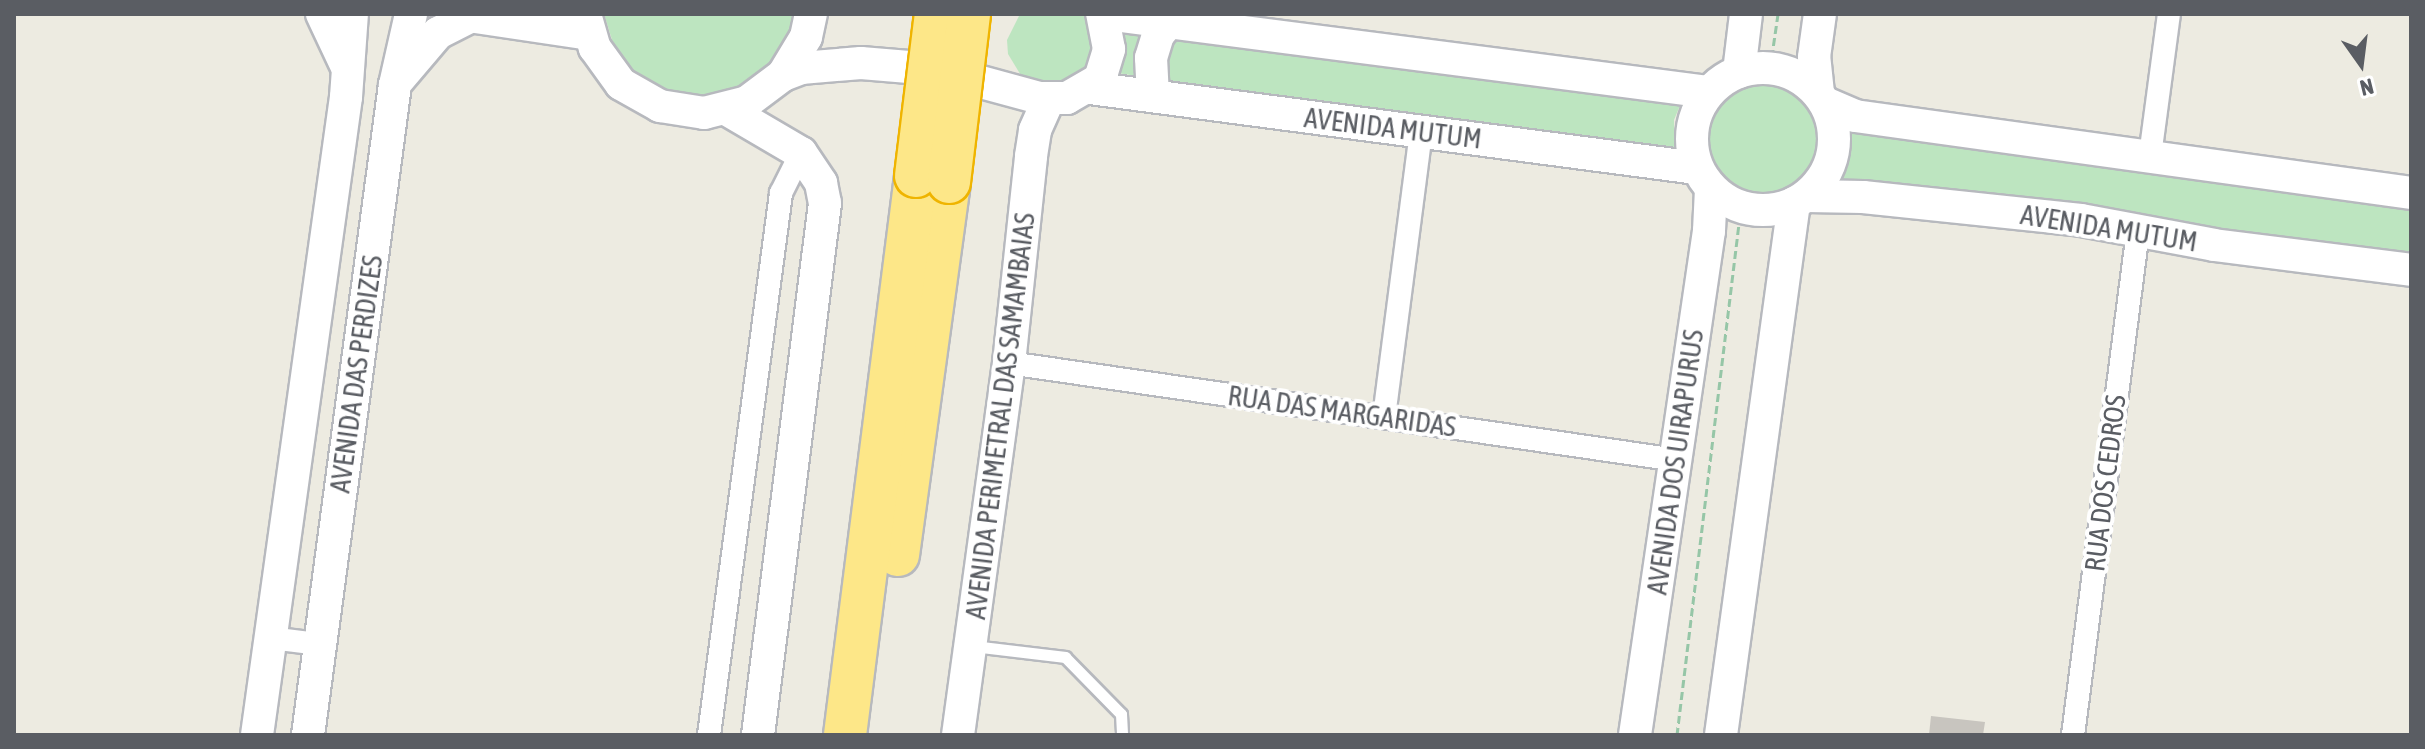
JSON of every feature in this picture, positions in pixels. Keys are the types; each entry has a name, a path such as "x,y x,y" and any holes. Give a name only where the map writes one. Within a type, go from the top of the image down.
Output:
{"highway":[{"path":"873,735 932,179 936,14"},
{"path":"845,735 932,179 969,14"}],"street":[{"path":"322,14 347,69"},
{"name":"AVENIDA DAS PERDIZES","path":"257,735 352,14"},
{"name":"AVENIDA DAS PERDIZES","path":"308,735 395,85 411,14"},
{"path":"395,85 438,33 463,15 588,24 606,67 639,97 681,112 726,109 766,90 783,75 806,37 811,14"},
{"path":"783,75 801,68 861,63 933,69 1049,99 1090,88 1100,79 1109,49 1103,14 1709,92 1754,70 1802,79 1822,98 1855,116 2411,193"},
{"path":"1746,14 1754,70"},
{"path":"1709,92 1692,128 1704,178 1741,207 1777,209 1800,200 1821,182 1835,143 1814,57 1820,14"},
{"path":"2150,156 2169,14"},
{"path":"1153,96 1151,58 1158,35 1169,22"},
{"name":"AVENIDA MUTUM","path":"1090,88 1421,132 1704,178"},
{"name":"AVENIDA PERIMETRAL DAS SAMAMBAIAS","path":"958,735 1009,363 1033,143 1049,99"},
{"path":"726,109 801,153 824,193 821,252 758,735"},
{"path":"1384,417 1421,132"},
{"path":"709,735 781,193 801,153"},
{"name":"AVENIDA DOS UIRAPURUS","path":"1635,735 1676,460 1704,178"},
{"name":"AVENIDA MUTUM","path":"1800,200 1863,197 2138,231 2411,270"},
{"path":"1721,735 1800,200"},
{"name":"RUA DOS CEDROS","path":"2073,735 2138,231"},
{"name":"RUA DAS MARGARIDAS","path":"1009,363 1676,460"},
{"path":"270,638 319,644"}],"lane":[{"path":"972,646 1065,657 1121,714 1122,735"}],"path":[{"path":"1754,70 1778,14"},
{"path":"1677,735 1741,207"}],"green space":[{"path":"604,14 797,14 792,36 773,65 746,86 696,97 662,89 633,70 613,43"},
{"path":"1020,14 1086,14 1098,44 1088,73 1062,89 1022,77 1008,54 1007,40"},
{"path":"1119,24 1681,103 1674,120 1675,155 1117,73"},
{"path":"1763,78 1786,82 1806,96 1820,116 1824,139 1820,162 1806,182 1786,196 1763,200 1740,196 1720,182 1706,162 1702,139 1706,116 1720,96 1740,82"},
{"path":"1847,126 2411,202 2411,257 1837,181 1850,155"}],"building":[{"path":"1931,716 1985,722 1983,735 1929,735"}]}
